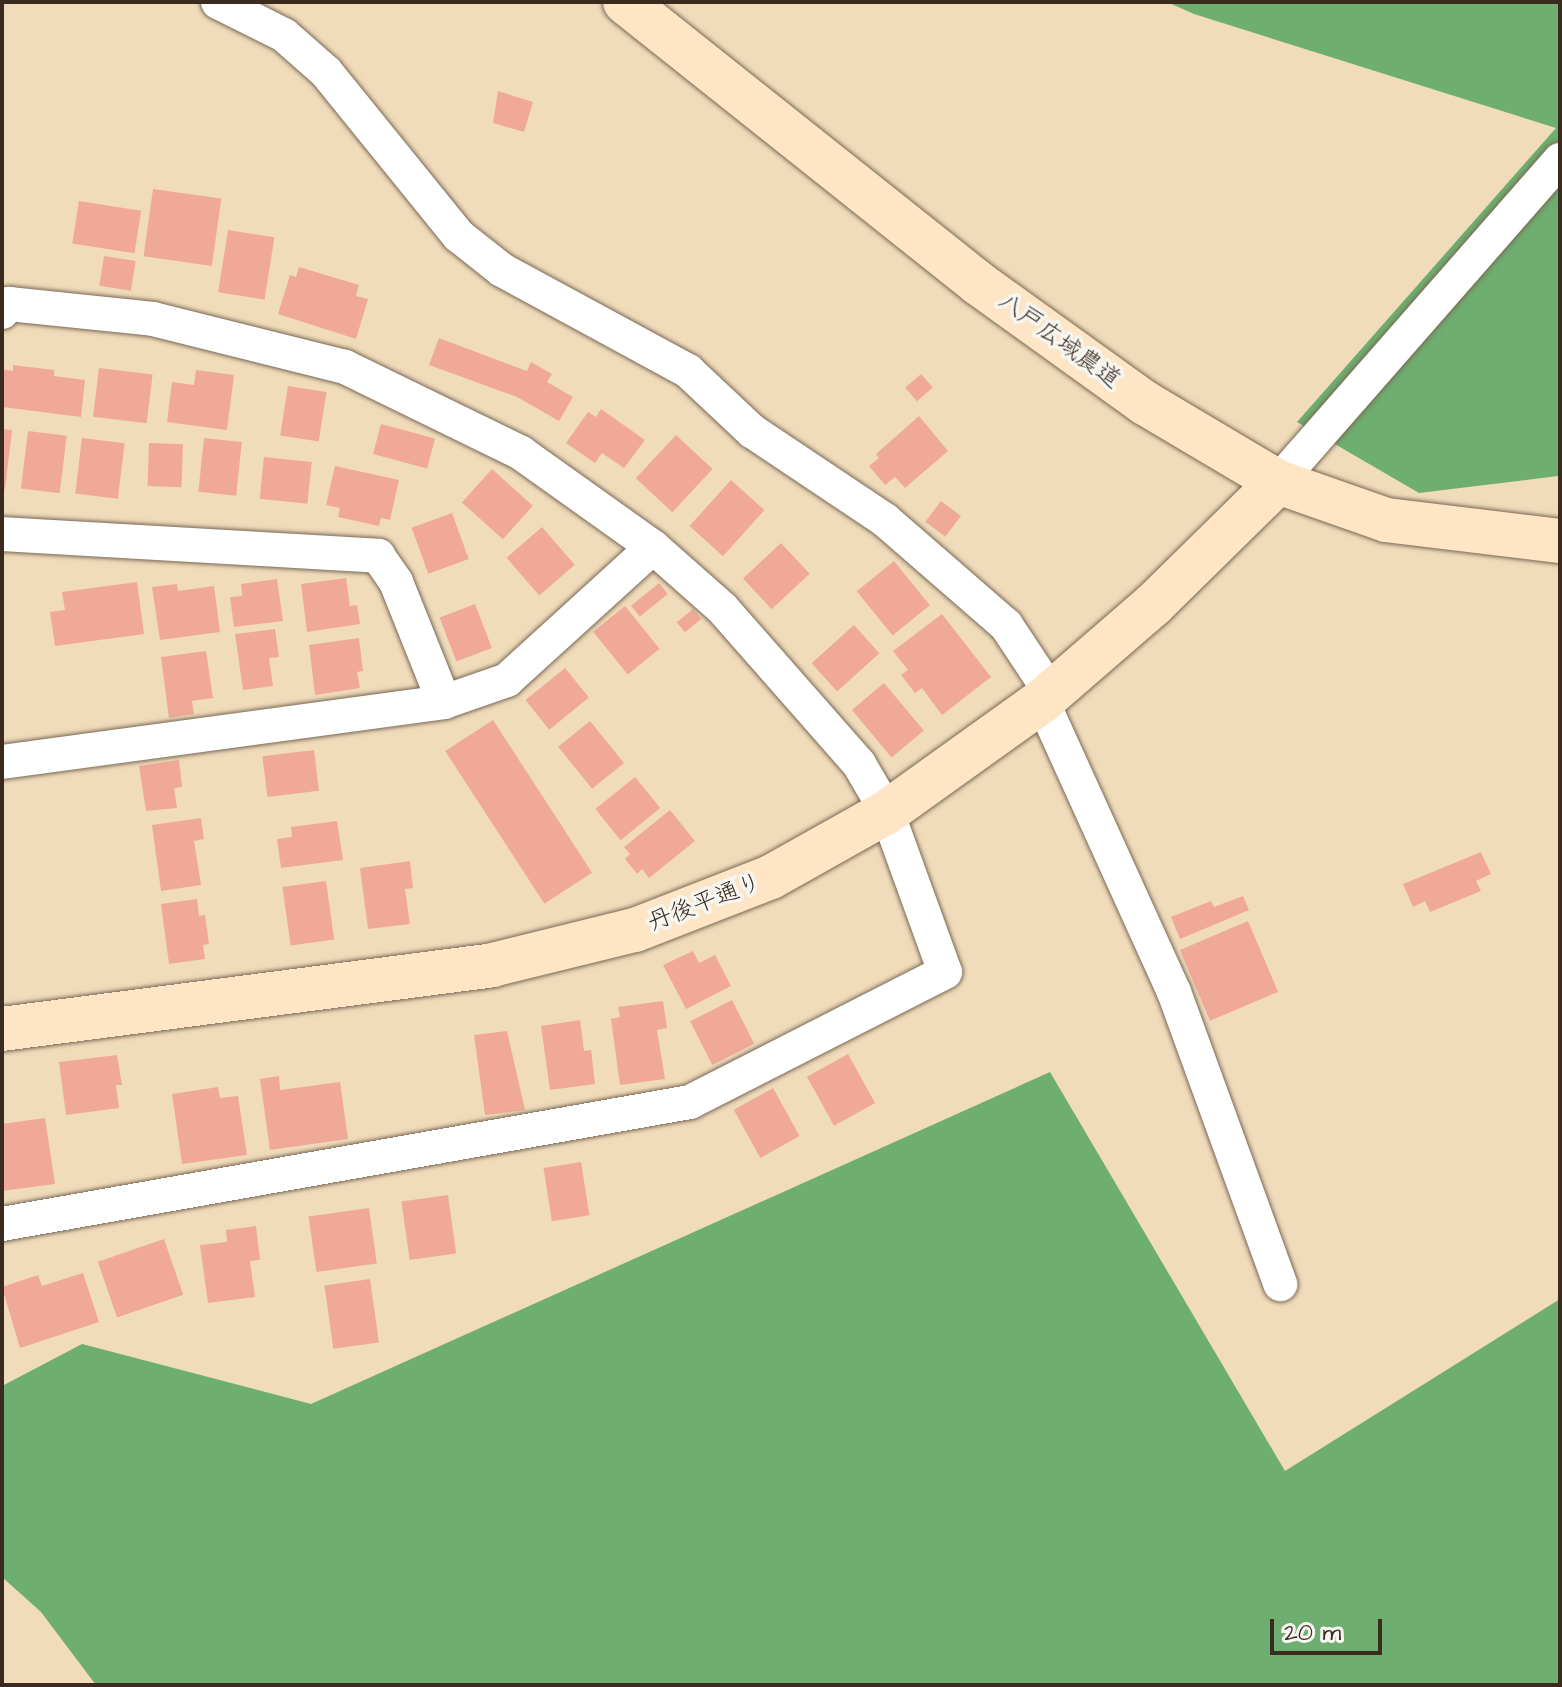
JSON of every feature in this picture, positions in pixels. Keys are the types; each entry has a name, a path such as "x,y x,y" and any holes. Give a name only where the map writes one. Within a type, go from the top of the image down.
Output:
{"street":[{"path":"218,2 284,35 326,72 459,236 502,270 688,371 752,431 885,520 1006,625 1046,697 1174,992 1280,1284"},
{"name":"八戸広域農道","path":"625,2 978,283 1145,403 1278,482 1386,520 1560,541"},
{"path":"1278,482 1560,160"},
{"path":"2,312 9,304 153,319 345,367 521,453 653,547 732,620 859,764 887,812 945,972 690,1102 2,1224"},
{"name":"丹後平通り","path":"2,1029 492,965 649,925 771,877 887,812 1046,697 1153,605 1278,482"},
{"path":"2,534 378,556 396,582 444,702"},
{"path":"2,762 444,702 507,680 653,547"}],"green space":[{"path":"1167,2 1560,2 1560,575 1558,476 1419,493 1297,422 1556,128 1194,14"},
{"path":"1050,1072 1285,1471 1560,1299 1560,1685 96,1685 41,1612 2,1577 2,1386 82,1344 311,1404"}],"building":[{"path":"498,91 533,102 524,132 493,123"},
{"path":"153,189 221,199 212,266 144,256"},
{"path":"79,201 141,211 134,253 72,243"},
{"path":"228,230 274,237 265,300 218,292"},
{"path":"104,256 136,261 131,291 99,286"},
{"path":"299,267 359,285 356,296 368,299 356,339 278,314 290,275 296,277"},
{"path":"439,338 527,371 531,362 552,374 547,382 573,397 559,421 517,397 429,365"},
{"path":"13,365 54,370 54,376 85,380 81,417 2,407 2,369 13,371"},
{"path":"99,368 153,375 147,423 93,417"},
{"path":"196,370 234,375 227,430 167,422 172,382 194,385"},
{"path":"921,374 933,388 917,401 905,388"},
{"path":"288,386 327,392 319,441 280,435"},
{"path":"601,409 645,440 624,468 602,453 595,463 566,443 588,412 596,417"},
{"path":"919,416 948,451 905,488 895,477 885,485 869,466 879,458 876,454"},
{"path":"381,424 435,438 427,468 373,454"},
{"path":"2,429 12,430 5,489 2,488"},
{"path":"28,431 67,436 60,493 21,489"},
{"path":"676,435 713,469 672,512 636,478"},
{"path":"82,438 125,443 118,499 75,494"},
{"path":"204,438 242,442 236,496 198,492"},
{"path":"149,443 183,444 181,487 147,486"},
{"path":"264,457 312,462 307,504 260,499"},
{"path":"335,466 399,480 390,520 381,518 379,526 338,517 340,508 326,505"},
{"path":"492,469 533,506 503,539 462,502"},
{"path":"731,480 764,510 723,556 690,526"},
{"path":"941,501 961,516 945,537 925,522"},
{"path":"452,513 469,559 428,574 412,528"},
{"path":"542,527 575,565 539,596 507,558"},
{"path":"781,543 810,574 772,609 743,578"},
{"path":"894,561 930,605 893,636 857,591"},
{"path":"346,578 350,606 357,605 360,624 307,632 301,584"},
{"path":"277,579 283,621 234,627 230,597 242,596 241,584"},
{"path":"137,582 144,634 55,646 50,612 65,610 62,592"},
{"path":"659,583 668,594 640,617 631,606"},
{"path":"177,584 178,591 214,586 220,632 160,640 152,587"},
{"path":"475,604 492,648 456,661 440,618"},
{"path":"625,606 660,649 628,675 593,632"},
{"path":"693,609 701,619 685,632 677,622"},
{"path":"942,614 991,677 942,715 922,688 915,693 901,675 908,670 893,651"},
{"path":"854,625 879,653 837,691 812,663"},
{"path":"275,629 279,657 269,658 273,686 243,690 235,634"},
{"path":"359,638 363,671 357,672 360,688 315,695 309,645"},
{"path":"206,651 213,698 192,701 194,714 169,718 161,657"},
{"path":"565,668 589,698 549,730 525,700"},
{"path":"884,683 924,730 892,757 852,710"},
{"path":"493,720 592,873 544,904 445,751"},
{"path":"590,721 624,763 592,789 558,747"},
{"path":"314,750 319,791 267,797 262,756"},
{"path":"179,760 182,787 174,788 177,808 146,811 139,766"},
{"path":"635,777 660,808 621,840 595,809"},
{"path":"670,810 695,841 649,878 642,869 637,874 625,859 630,854 624,847"},
{"path":"201,818 204,839 194,841 201,885 161,891 152,825"},
{"path":"337,821 343,860 281,868 277,839 292,837 291,827"},
{"path":"1481,852 1491,874 1476,881 1481,891 1430,912 1425,901 1413,907 1403,884"},
{"path":"410,861 413,888 405,889 410,924 368,929 360,868"},
{"path":"326,881 334,939 291,946 282,887"},
{"path":"1243,896 1249,910 1180,939 1171,917 1211,901 1214,907"},
{"path":"197,899 199,916 205,915 209,944 203,945 205,959 169,964 161,904"},
{"path":"1248,921 1278,992 1210,1021 1180,950"},
{"path":"693,951 699,963 715,955 731,986 686,1009 663,965"},
{"path":"732,1000 754,1044 712,1065 690,1021"},
{"path":"663,1001 667,1028 657,1030 665,1079 620,1085 611,1019 620,1017 618,1007"},
{"path":"580,1020 584,1051 591,1050 595,1084 550,1090 541,1026"},
{"path":"507,1031 525,1110 485,1115 474,1035"},
{"path":"848,1054 875,1103 834,1126 807,1077"},
{"path":"117,1055 122,1085 116,1085 119,1108 66,1115 59,1062"},
{"path":"279,1076 280,1090 340,1082 348,1139 270,1150 260,1079"},
{"path":"218,1087 220,1098 238,1096 247,1155 182,1164 172,1094"},
{"path":"773,1088 800,1136 760,1158 734,1110"},
{"path":"45,1118 55,1184 2,1191 2,1124"},
{"path":"581,1162 589,1215 552,1221 543,1168"},
{"path":"448,1195 456,1253 410,1260 401,1202"},
{"path":"369,1208 377,1263 316,1272 309,1216"},
{"path":"256,1226 260,1260 250,1261 255,1297 208,1303 200,1245 227,1242 226,1230"},
{"path":"164,1239 183,1295 117,1318 98,1262"},
{"path":"83,1273 99,1322 20,1348 2,1287 38,1275 42,1286"},
{"path":"370,1279 379,1342 333,1349 324,1285"}]}
